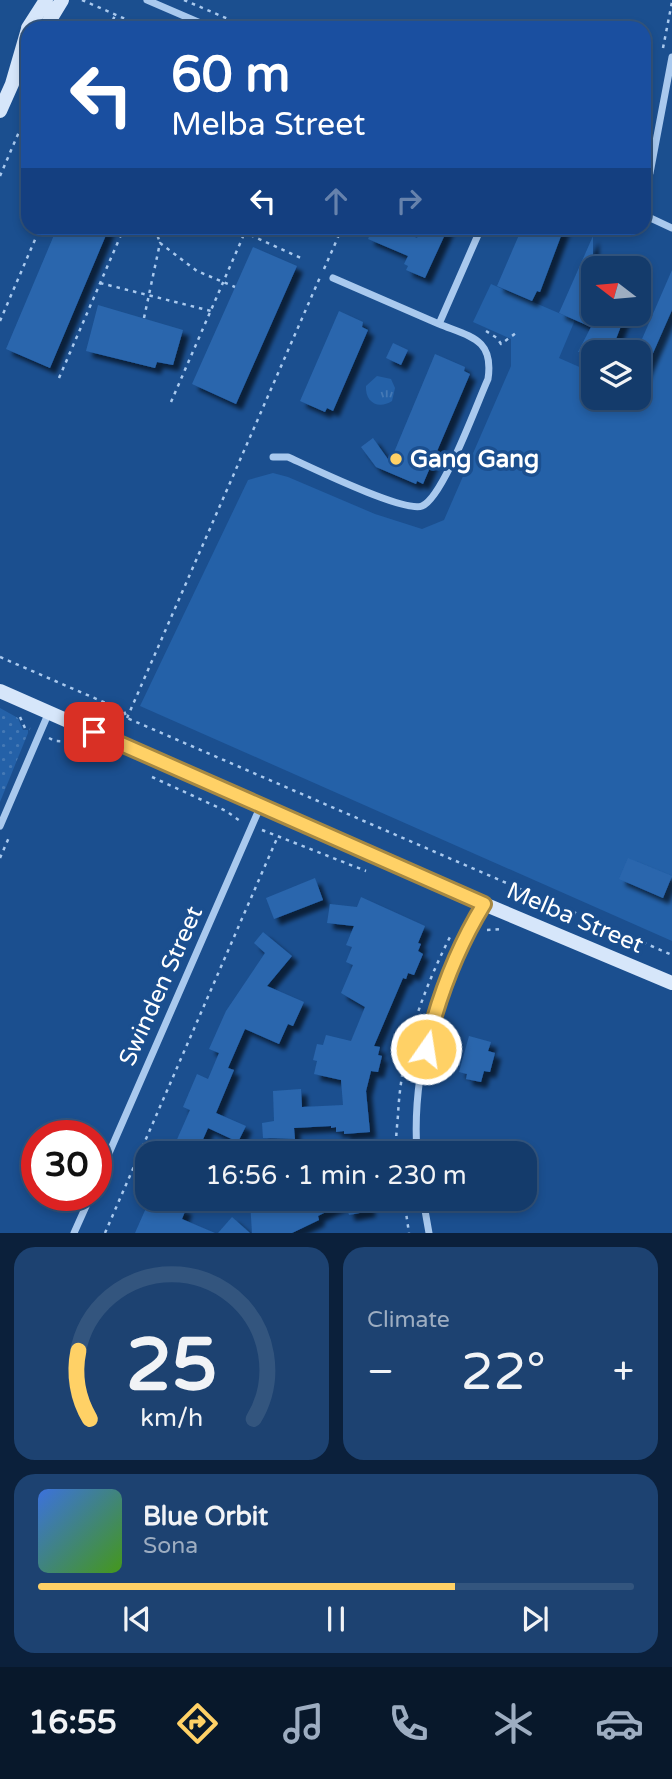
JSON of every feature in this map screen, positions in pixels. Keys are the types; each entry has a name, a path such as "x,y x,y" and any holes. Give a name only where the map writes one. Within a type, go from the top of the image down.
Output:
{"street":[{"path":"31,21 46,0"},
{"path":"49,21 62,0"},
{"path":"147,0 196,21"},
{"path":"12,84 21,52"},
{"path":"651,168 672,57"},
{"path":"0,111 21,69"},
{"path":"651,218 672,228"},
{"path":"439,324 478,235"},
{"path":"273,457 288,457 397,504 421,507 432,501 443,483 488,379 490,362 484,346 462,333 333,278"},
{"name":"Melba Street","path":"0,691 484,904 672,983"},
{"path":"0,826 49,712"},
{"name":"Swinden Street","path":"112,1146 261,804"},
{"path":"416,1141 417,1092 436,1007 473,922 484,904"},
{"path":"74,1233 84,1211"},
{"path":"425,1211 429,1233"}],"path":[{"path":"82,0 92,2 130,21"},
{"path":"184,0 233,21"},
{"path":"113,21 116,15"},
{"path":"0,176 20,130"},
{"path":"0,321 37,235"},
{"path":"59,378 121,235"},
{"path":"144,318 160,243 157,235"},
{"path":"172,402 244,235"},
{"path":"251,235 303,259"},
{"path":"127,718 339,235"},
{"path":"160,243 197,271 235,287"},
{"path":"100,283 211,311"},
{"path":"478,328 497,338 501,344 516,333"},
{"path":"0,657 124,712 127,718 672,955"},
{"path":"48,749 55,741 78,742"},
{"path":"226,811 232,817 252,826 366,871"},
{"path":"105,1233 278,836"},
{"path":"487,930 507,928"},
{"path":"406,1211 409,1233"}],"green space":[{"path":"491,284 575,320 559,358 581,368 581,410 651,410 651,358 672,310 672,941 140,706 248,480 273,473 288,477 375,514 422,529 444,520 511,366 511,339 473,322"},
{"path":"377,376 391,379 395,388 392,401 387,404 373,403 366,392 366,386"},
{"path":"0,708 18,718 23,730 28,730 28,733 0,802"}],"building":[{"path":"54,235 106,235 50,368 6,349"},
{"path":"370,235 410,235 417,238 418,235 445,235 425,278 406,270 408,266 404,264 408,256 368,239"},
{"path":"519,235 561,235 540,292 537,291 532,301 497,286"},
{"path":"593,236 593,256 584,256"},
{"path":"253,247 297,266 236,404 192,384"},
{"path":"581,263 581,323 559,313"},
{"path":"672,270 672,310 651,358 651,340 642,340 648,326 651,326 651,318"},
{"path":"98,305 183,330 173,365 157,362 155,368 86,351"},
{"path":"339,311 363,322 362,327 368,330 333,411 327,408 325,412 300,401"},
{"path":"589,326 621,326 616,340 584,340 591,327"},
{"path":"393,343 408,350 401,365 386,358"},
{"path":"435,354 465,367 464,371 470,374 423,484 417,481 416,484 376,467 361,447 373,438 390,462"},
{"path":"628,858 672,876 663,898 619,879"},
{"path":"315,878 323,900 274,919 266,898"},
{"path":"361,897 425,926 418,943 421,944 418,951 423,954 414,975 408,973 406,979 403,978 374,1046 380,1047 378,1055 382,1056 378,1072 371,1071 366,1091 370,1132 344,1134 344,1131 336,1132 336,1127 331,1126 294,1128 295,1139 263,1138 262,1123 274,1121 273,1091 301,1089 302,1107 343,1105 341,1080 314,1074 317,1061 313,1060 317,1044 323,1045 326,1035 351,1041 365,1007 341,993 353,965 346,962 352,947 346,945 354,926 327,923 330,904 357,907"},
{"path":"263,932 292,956 267,986 304,1002 293,1026 288,1024 279,1044 245,1029 228,1068 234,1070 216,1113 246,1126 238,1141 208,1128 202,1141 176,1141 190,1110 183,1107 197,1074 208,1079 219,1053 209,1049 226,1011 265,953 254,943"},
{"path":"469,1036 491,1042 488,1051 495,1053 490,1072 484,1071 481,1082 466,1079 467,1074 459,1072"},
{"path":"145,1211 185,1211 182,1219 215,1233 135,1233"},
{"path":"251,1211 328,1211 318,1216 319,1220 292,1233 252,1233"},
{"path":"348,1211 370,1211 349,1215"},
{"path":"232,1217 250,1233 218,1233"}],"place":[{"name":"Gang Gang","path":"396,459"}],"route":[{"path":"94,732 484,904 473,922 436,1007 426,1049"}]}
